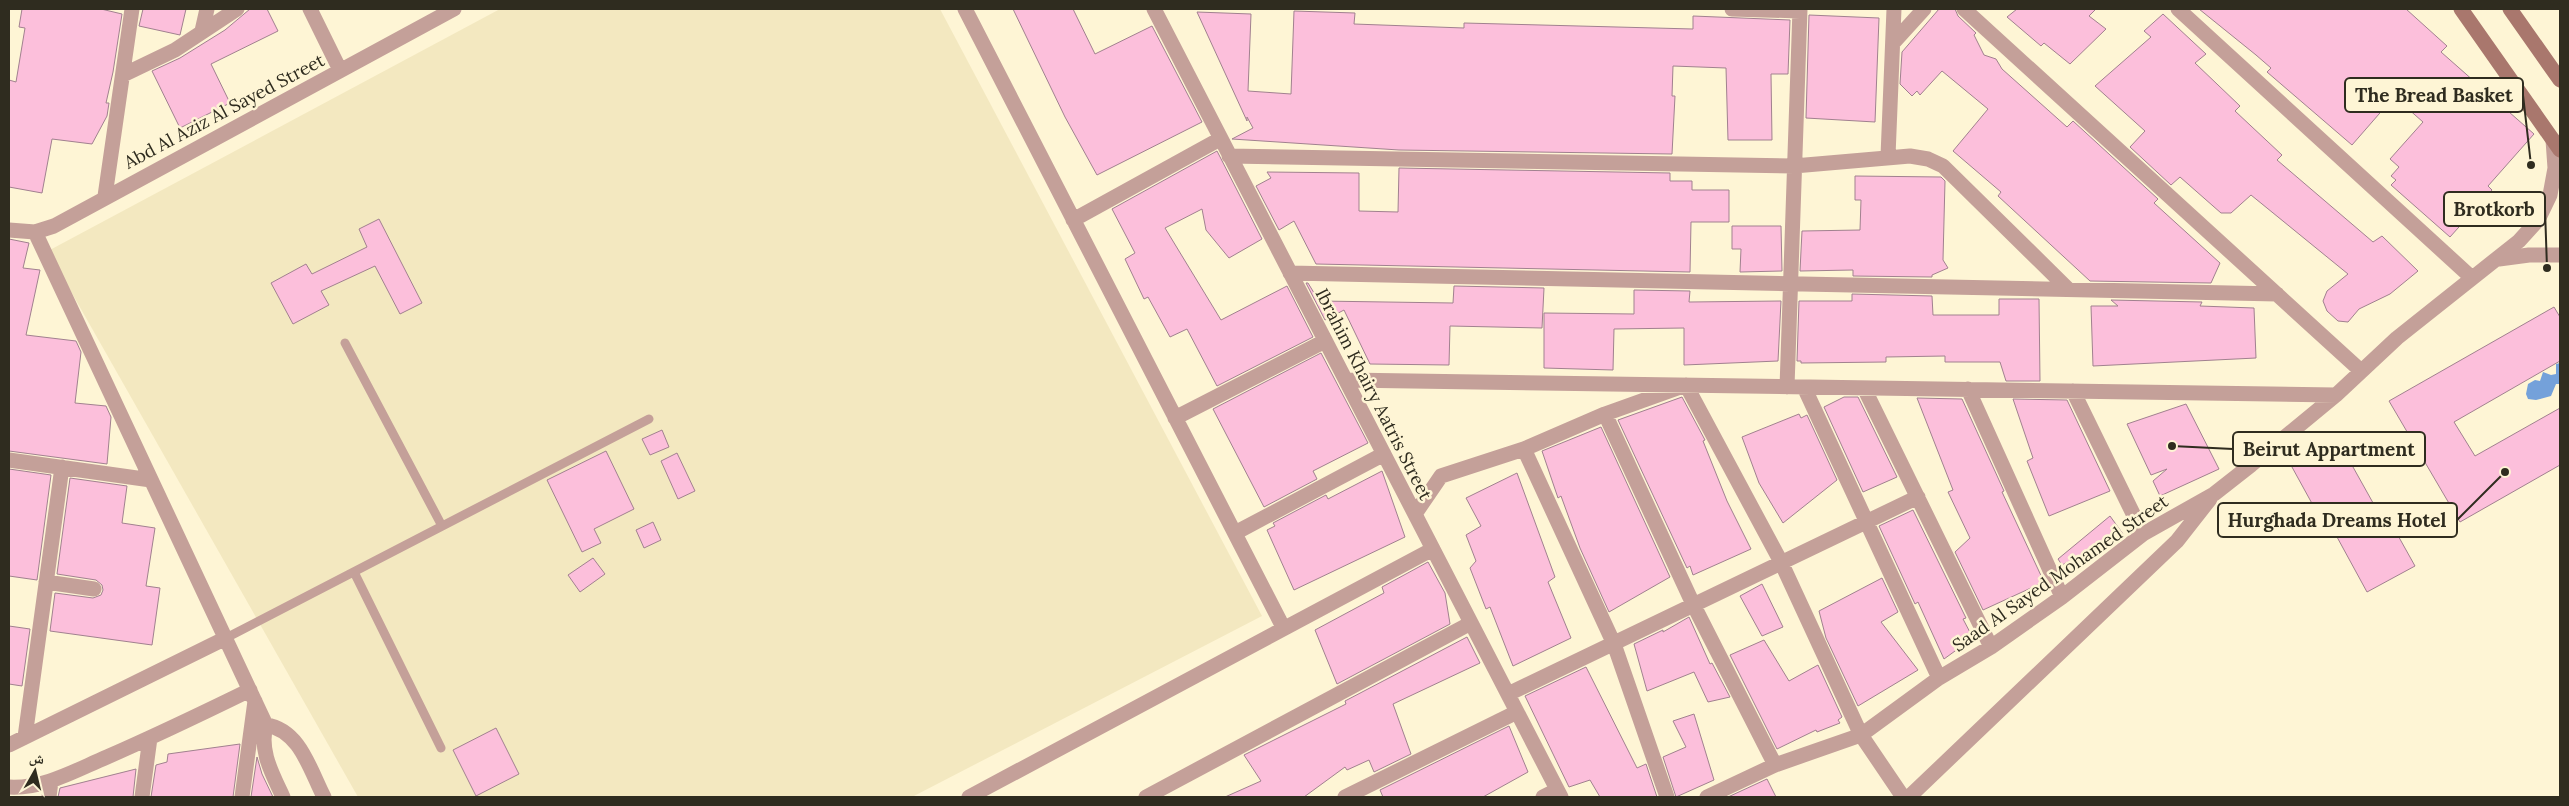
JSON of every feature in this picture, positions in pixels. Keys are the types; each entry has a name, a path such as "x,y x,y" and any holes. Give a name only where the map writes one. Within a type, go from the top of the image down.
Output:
{"main road":[{"path":"2461,9 2557,145"},
{"path":"2510,9 2560,80"}],"street":[{"path":"105,196 132,9"},
{"path":"202,32 206,9"},
{"path":"123,75 175,50 237,9"},
{"path":"310,9 340,70"},
{"name":"Abd Al Aziz Al Sayed Street","path":"9,230 35,232 54,226 105,196 454,9"},
{"path":"965,9 1283,627"},
{"name":"Ibrahim Khairy Aatris Street","path":"1154,9 1559,794"},
{"path":"1732,9 1800,10 1787,387"},
{"path":"1888,156 1894,9"},
{"path":"1894,42 1924,9"},
{"path":"1964,9 2360,370"},
{"path":"2178,9 2472,278"},
{"path":"1073,220 1220,139"},
{"name":"Saad Al Sayed Mohamed Street","path":"1707,797 1775,765 1861,734 1939,678 1991,647 2062,597 2143,534 2214,494 2336,395 2360,370 2429,311 2519,241 2538,220 2550,195 2557,145"},
{"path":"1229,156 1794,166 1888,156 1910,156 1928,159 1943,166 2068,289"},
{"path":"35,232 266,724 264,734 265,754 283,797"},
{"path":"2499,258 2529,255 2560,255"},
{"path":"1290,273 2277,294"},
{"path":"1175,418 1325,341"},
{"path":"1346,380 2336,395"},
{"path":"1415,514 1442,476 1524,449 1605,414 1686,385"},
{"path":"1686,385 1781,562 1861,734 1903,797"},
{"path":"1804,387 1939,678"},
{"path":"1864,388 1991,647"},
{"path":"1968,389 2062,597"},
{"path":"2074,391 2143,534"},
{"path":"1605,414 1693,604 1775,765"},
{"path":"1524,449 1614,644 1667,797"},
{"path":"1235,533 1384,454"},
{"path":"9,460 151,480"},
{"path":"25,737 62,467"},
{"path":"1909,797 2177,541 2214,494"},
{"path":"1508,694 1866,520 1918,497"},
{"path":"969,797 1283,627 1433,549"},
{"path":"46,582 94,589"},
{"path":"1146,797 1471,623"},
{"path":"9,745 226,638"},
{"path":"9,787 51,781 253,696"},
{"path":"242,797 253,696"},
{"path":"1345,797 1517,712"},
{"path":"266,724 276,726 292,737 324,797"},
{"path":"142,797 150,738"},
{"path":"49,797 51,781"},
{"path":"1543,797 1559,794"}],"lane":[{"path":"345,344 442,526"},
{"path":"226,638 648,419"},
{"path":"354,572 440,748"}],"shaded area":[{"path":"500,9 940,9 1262,616 912,797 358,797 48,251"}],"water":[{"path":"2560,363 2560,384 2556,384 2551,396 2536,400 2528,399 2526,394 2528,384 2535,380 2540,381 2543,372 2551,375 2556,374 2556,364"}],"building":[{"path":"22,9 101,9 122,14 106,103 109,103 107,116 92,144 52,139 42,193 9,187 9,80 16,82 25,28 19,27"},
{"path":"143,9 186,9 180,35 139,26"},
{"path":"250,9 267,9 278,31 211,64 230,103 180,128 152,71 180,58 225,30"},
{"path":"1013,9 1073,9 1095,54 1152,26 1202,122 1097,175 1065,117"},
{"path":"1939,9 1955,9 1958,16 1976,33 1974,35 1984,55 1996,59 2002,69 2067,127 2073,121 2158,199 2154,203 2220,263 2211,283 2090,281 1998,196 2001,192 1953,151 1988,109 1942,71 1920,95 1917,91 1912,96 1900,84 1902,52"},
{"path":"2017,9 2096,9 2089,16 2106,29 2070,64 2044,43 2041,46 2007,17"},
{"path":"2199,9 2406,9 2447,46 2441,52 2534,134 2488,186 2492,190 2450,237 2391,185 2396,180 2391,176 2399,167 2390,159 2423,122 2398,100 2390,109 2386,106 2352,145 2267,72 2271,68"},
{"path":"1294,11 1355,13 1354,24 1464,28 1464,23 1693,29 1693,16 1790,20 1788,74 1771,74 1772,140 1728,140 1726,68 1673,66 1672,96 1675,96 1672,154 1399,150 1232,139 1253,128 1247,117 1247,121 1197,12 1251,14 1248,91 1291,94"},
{"path":"2163,14 2206,54 2195,63 2240,106 2235,111 2282,155 2277,160 2373,242 2382,236 2418,271 2390,294 2359,309 2348,322 2338,321 2327,311 2323,301 2327,291 2348,274 2251,195 2231,213 2221,213 2180,177 2171,185 2130,147 2145,131 2095,86 2151,37 2144,31"},
{"path":"1809,15 1879,18 1875,122 1806,118"},
{"path":"1217,151 1262,239 1229,258 1206,230 1202,209 1165,228 1221,320 1287,286 1313,337 1217,386 1187,329 1170,337 1148,297 1144,299 1125,259 1135,253 1112,209"},
{"path":"1399,168 1670,173 1670,181 1692,181 1692,190 1729,190 1729,222 1691,222 1690,272 1316,264 1294,221 1279,230 1256,186 1271,178 1267,172 1359,173 1359,211 1398,212"},
{"path":"1855,176 1941,177 1945,181 1943,260 1948,268 1932,275 1932,277 1853,276 1853,270 1800,271 1802,231 1860,230 1861,200 1855,200"},
{"path":"379,219 422,303 400,314 375,266 321,291 329,305 293,324 271,283 306,264 312,274 367,247 359,229"},
{"path":"1732,226 1781,226 1782,271 1740,272 1741,249 1732,249"},
{"path":"9,239 29,243 23,268 40,270 26,335 76,341 81,352 75,403 106,406 111,417 107,464 9,451"},
{"path":"1306,283 1308,283 1319,301 1453,303 1454,286 1544,288 1542,328 1450,326 1449,365 1370,364 1344,310 1325,320"},
{"path":"1634,290 1690,291 1689,302 1781,301 1778,361 1684,365 1684,328 1614,329 1613,370 1544,368 1544,313 1634,314"},
{"path":"1852,294 1932,296 1933,315 1999,315 1999,299 2039,299 2040,381 2006,381 2000,362 1945,362 1945,356 1886,357 1886,362 1801,363 1801,361 1797,361 1799,301 1852,301"},
{"path":"2111,300 2202,302 2200,306 2254,308 2256,358 2093,366 2091,306 2118,306"},
{"path":"2554,307 2560,317 2560,361 2454,422 2475,456 2560,408 2560,465 2460,522 2389,401"},
{"path":"1321,353 1368,443 1313,471 1317,479 1264,507 1213,409"},
{"path":"1682,397 1705,440 1703,441 1727,501 1751,549 1693,575 1690,566 1687,568 1618,420"},
{"path":"1844,397 1858,397 1897,477 1863,492 1824,407"},
{"path":"1917,398 1962,399 2004,491 2002,492 2044,582 1983,610 1955,552 1970,538 1948,492 1953,490"},
{"path":"2013,399 2067,400 2110,491 2049,516 2027,461 2033,458"},
{"path":"2186,404 2219,469 2160,496 2153,481 2167,469 2151,475 2127,424"},
{"path":"1799,414 1801,418 1807,415 1837,480 1783,523 1759,483 1742,437"},
{"path":"1601,427 1670,577 1609,612 1580,548 1561,496 1558,498 1542,451"},
{"path":"662,430 669,447 650,455 642,439"},
{"path":"2334,433 2377,510 2382,507 2415,566 2367,592 2325,515 2320,518 2287,458"},
{"path":"606,451 634,509 594,529 601,543 582,552 547,480"},
{"path":"677,453 695,491 678,499 661,461"},
{"path":"9,469 51,475 37,580 9,576"},
{"path":"1382,471 1405,537 1294,590 1267,530 1275,526 1273,523 1326,495 1328,499"},
{"path":"1517,473 1555,577 1548,582 1571,638 1513,666 1490,607 1486,609 1470,568 1476,561 1466,535 1481,526 1466,498"},
{"path":"70,478 127,486 122,523 155,528 146,586 160,588 152,645 50,631 55,593 93,598 101,595 103,590 102,585 96,580 57,574"},
{"path":"1913,510 1966,618 1963,619 1973,638 1944,659 1918,602 1915,604 1879,526"},
{"path":"2110,516 2123,534 2062,565 2058,559"},
{"path":"653,522 661,540 644,548 636,530"},
{"path":"593,558 605,574 580,592 568,575"},
{"path":"1428,562 1445,593 1450,624 1337,684 1315,630 1384,593 1382,587"},
{"path":"1882,578 1898,612 1881,622 1918,670 1858,706 1826,638 1819,611"},
{"path":"1762,584 1783,627 1762,636 1740,596"},
{"path":"1689,617 1710,664 1712,663 1730,697 1708,702 1694,672 1647,691 1634,644 1663,630 1663,632"},
{"path":"9,626 30,629 22,686 9,684"},
{"path":"1467,637 1480,663 1393,704 1411,754 1374,772 1369,760 1347,770 1345,767 1304,797 1225,797 1261,781 1244,755 1346,704 1345,701"},
{"path":"1764,640 1789,681 1818,665 1842,717 1838,720 1840,723 1817,732 1816,730 1777,749 1730,655"},
{"path":"1586,667 1637,768 1646,764 1657,797 1600,797 1590,780 1569,787 1525,696"},
{"path":"1694,714 1714,780 1676,797 1663,757 1686,747 1673,721"},
{"path":"1509,726 1528,772 1483,797 1383,797 1380,790"},
{"path":"496,728 519,774 476,796 453,750"},
{"path":"240,744 233,797 151,797 156,765 167,762 168,754"},
{"path":"257,757 262,774 273,797 251,797"},
{"path":"136,769 133,797 58,797 60,788"},
{"path":"1767,779 1776,797 1728,797"}],"place":[{"name":"The Bread Basket","path":"2531,165"},
{"name":"Brotkorb","path":"2547,268"},
{"name":"Beirut Appartment","path":"2172,446"},
{"name":"Hurghada Dreams Hotel","path":"2505,472"}]}
